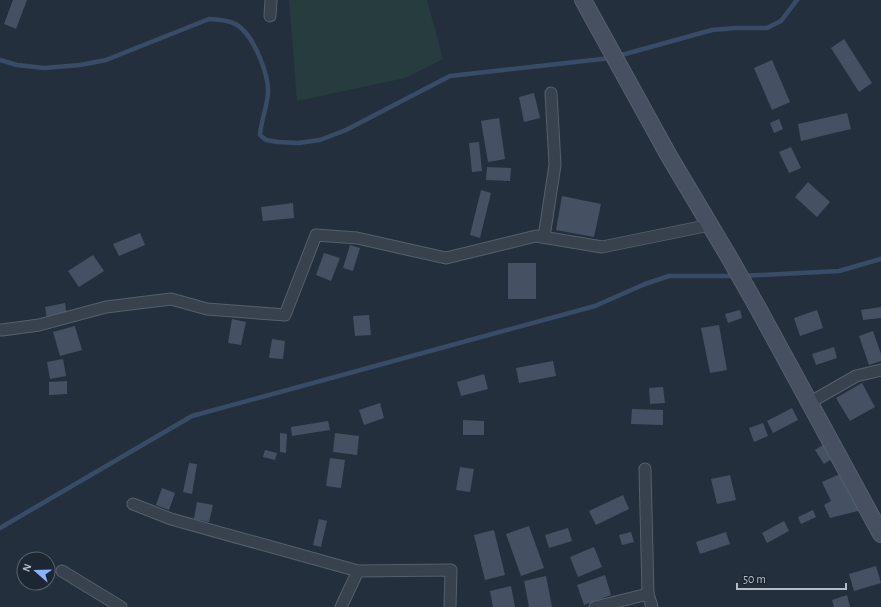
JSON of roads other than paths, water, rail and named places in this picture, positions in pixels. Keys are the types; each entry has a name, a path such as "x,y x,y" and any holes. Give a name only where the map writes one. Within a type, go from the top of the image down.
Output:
{"main road":[{"path":"583,0 669,156 759,310 881,534"}],"street":[{"path":"270,16 271,0"},
{"path":"544,237 555,165 551,93"},
{"path":"2,330 39,325 106,307 171,299 207,309 286,315 316,235 358,238 446,258 536,236 602,248 710,225"},
{"path":"810,403 856,376 881,370"},
{"path":"645,469 648,594 652,607"},
{"path":"133,504 171,519 358,571 451,570 450,607"},
{"path":"62,571 120,607"},
{"path":"341,607 358,571"},
{"path":"595,607 648,594"}],"waterway":[{"path":"618,56 712,30 767,28 781,21 797,0"},
{"path":"0,60 17,65 44,68 80,65 106,60 209,19 230,22 237,25 246,34 256,49 264,68 268,93 260,135 266,140 298,143 320,140 346,130 450,76 611,58"},
{"path":"742,276 839,271 881,259"},
{"path":"0,528 192,416 595,306 645,284 669,276 735,276"}]}
